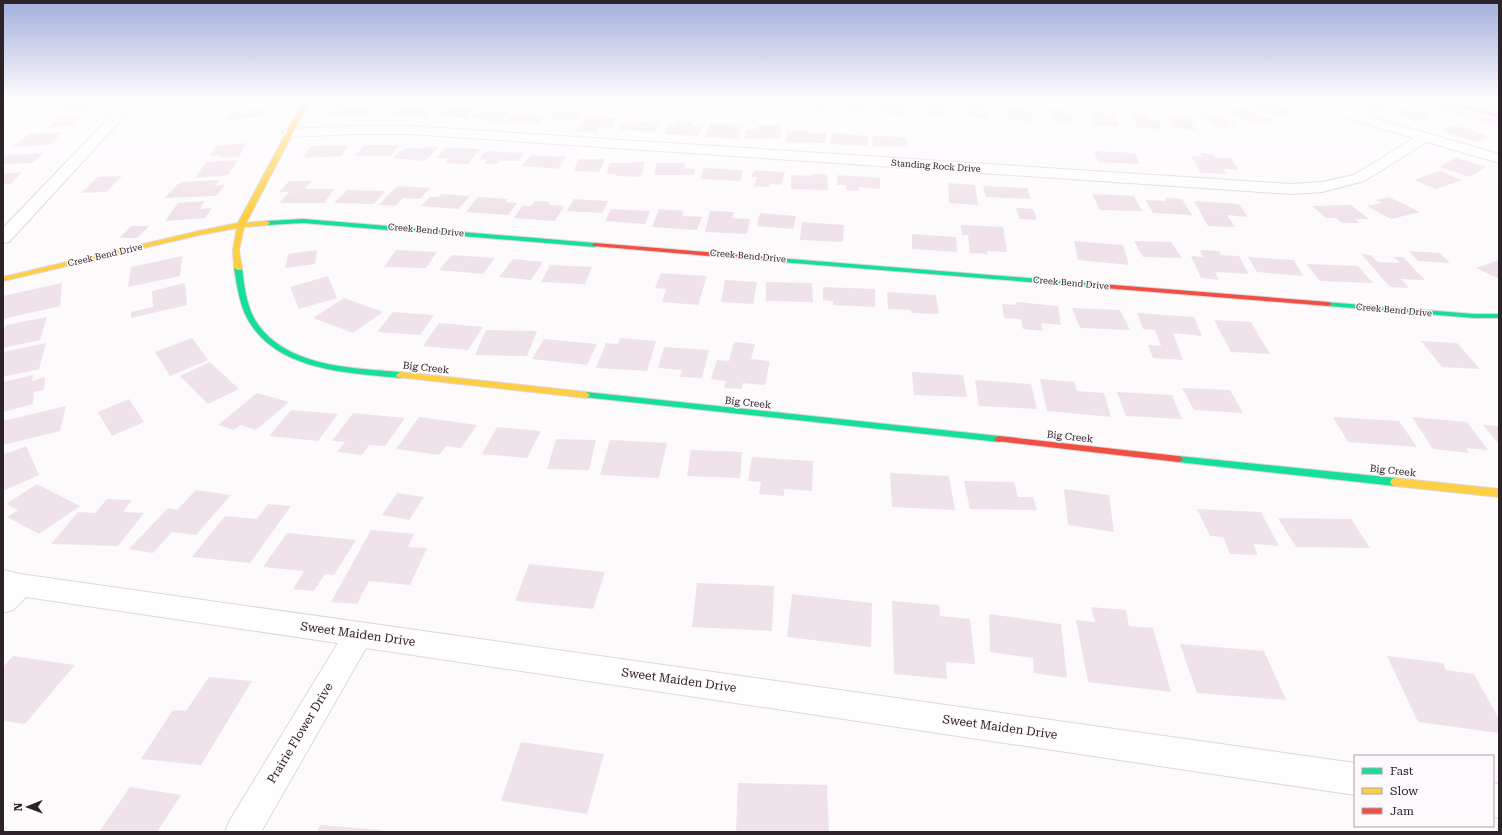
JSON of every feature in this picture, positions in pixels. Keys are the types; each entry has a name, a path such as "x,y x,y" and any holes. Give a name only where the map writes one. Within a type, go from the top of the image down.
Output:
{"street":[{"path":"3,238 98,137"},
{"name":"Big Creek","path":"288,137 242,225 236,241 235,256 237,272 251,320 263,337 275,347 306,360 368,372 1499,493"},
{"name":"Standing Rock Drive","path":"513,137 1285,189 1322,187 1359,178 1426,137"},
{"path":"1426,137 1499,159"},
{"name":"Creek Bend Drive","path":"3,279 199,233 242,225 282,221 322,221 1474,316 1499,316"},
{"name":"Sweet Maiden Drive","path":"9,589 359,634 1354,780"},
{"name":"Prairie Flower Drive","path":"242,832 359,634"}],"building":[{"path":"25,137 58,137 49,145 12,147"},
{"path":"705,137 739,137 738,139"},
{"path":"745,137 781,137 781,138 745,139"},
{"path":"786,137 826,137 826,143 786,142"},
{"path":"831,137 868,137 867,146 830,144"},
{"path":"872,137 905,137 908,147 873,146"},
{"path":"1461,137 1490,137 1476,142"},
{"path":"246,143 239,157 219,158 221,155 210,156 216,146"},
{"path":"349,145 341,156 302,158 311,146"},
{"path":"364,145 399,145 391,156 355,156"},
{"path":"425,146 439,147 425,161 393,158 405,148 423,149"},
{"path":"445,148 480,149 468,164 444,163 448,158 436,158"},
{"path":"486,151 524,153 518,161 500,161 497,164 484,164 487,160 479,159"},
{"path":"1094,151 1135,153 1140,164 1098,162"},
{"path":"44,153 32,163 3,164 3,157 6,155"},
{"path":"1200,153 1213,154 1216,158 1231,158 1239,170 1223,169 1226,174 1201,173 1191,156 1202,157"},
{"path":"531,155 566,157 558,169 522,166"},
{"path":"1456,157 1486,167 1470,177 1440,167"},
{"path":"579,159 605,159 599,172 573,171"},
{"path":"238,160 228,175 195,178 206,162"},
{"path":"645,162 641,177 615,176 616,174 606,174 610,163"},
{"path":"657,163 685,163 684,168 695,169 694,175 654,175"},
{"path":"704,168 743,170 740,181 700,179"},
{"path":"754,170 785,172 781,185 770,184 769,187 754,186 757,177 751,177"},
{"path":"1440,171 1462,180 1436,189 1414,180"},
{"path":"22,172 11,184 3,184 3,174"},
{"path":"812,174 827,174 828,190 791,189 791,175 812,176"},
{"path":"838,175 880,178 880,189 859,187 859,191 846,190 846,185 837,185"},
{"path":"122,176 106,192 81,193 98,177"},
{"path":"220,180 215,186 225,185 216,196 164,198 180,182"},
{"path":"289,181 312,181 305,189 334,189 324,203 279,203 289,192 279,192"},
{"path":"948,183 975,185 978,205 949,203"},
{"path":"397,186 430,188 420,199 403,198 395,206 379,205"},
{"path":"983,186 1027,188 1031,199 986,197"},
{"path":"347,190 385,191 374,204 334,203"},
{"path":"442,194 470,196 458,209 421,206 430,197 438,197"},
{"path":"1092,194 1134,196 1142,211 1100,210"},
{"path":"478,197 508,199 505,202 517,203 508,215 466,212"},
{"path":"1389,197 1420,212 1391,219 1367,206 1382,203 1376,200"},
{"path":"1165,198 1182,199 1192,215 1153,213 1145,200 1166,201"},
{"path":"574,199 608,201 602,213 567,211"},
{"path":"205,201 200,209 212,208 205,218 165,221 178,203"},
{"path":"535,201 550,202 548,205 564,206 555,221 514,218 522,206 531,206"},
{"path":"1194,201 1239,204 1248,217 1227,215 1235,227 1208,226"},
{"path":"1351,205 1369,219 1355,219 1360,223 1342,223 1336,218 1326,218 1312,206"},
{"path":"1016,208 1033,209 1037,220 1020,219"},
{"path":"611,209 650,211 645,224 605,221"},
{"path":"659,209 684,211 682,216 702,217 697,230 652,227"},
{"path":"710,211 734,212 732,218 750,219 747,234 705,232"},
{"path":"760,213 796,216 793,229 757,226"},
{"path":"802,222 844,225 843,242 800,240"},
{"path":"961,225 1003,227 1007,252 987,251 988,254 970,253 968,235 962,235"},
{"path":"131,226 149,226 137,238 119,238"},
{"path":"912,234 956,237 957,252 912,249"},
{"path":"1074,241 1123,245 1129,265 1078,260"},
{"path":"1134,241 1171,242 1182,258 1143,257"},
{"path":"317,250 315,264 285,268 288,254"},
{"path":"396,250 437,252 426,268 384,267"},
{"path":"1200,250 1219,251 1221,255 1239,256 1249,274 1215,272 1219,280 1201,278 1191,256 1203,257"},
{"path":"1409,251 1440,253 1450,263 1418,261"},
{"path":"1361,254 1371,255 1378,262 1400,263 1394,257 1403,257 1425,280 1401,279 1409,288 1390,287"},
{"path":"452,255 495,258 483,274 439,270"},
{"path":"182,256 180,276 128,287 131,267"},
{"path":"1248,257 1294,260 1303,276 1257,272"},
{"path":"513,259 543,262 531,280 499,277"},
{"path":"1499,260 1499,279 1476,268"},
{"path":"1306,264 1358,266 1373,283 1320,281"},
{"path":"550,265 592,267 585,284 541,282"},
{"path":"661,273 707,276 698,305 662,302 666,289 655,288"},
{"path":"328,276 337,298 299,309 290,287"},
{"path":"725,280 757,282 753,304 721,302"},
{"path":"766,282 812,283 813,302 766,301"},
{"path":"62,283 60,306 3,319 3,296"},
{"path":"185,283 187,305 131,318 131,312 153,307 152,291"},
{"path":"823,287 875,289 875,307 833,305 833,301 823,300"},
{"path":"887,292 936,295 939,314 911,313 911,310 888,309"},
{"path":"344,298 383,312 353,333 313,318"},
{"path":"1016,302 1058,306 1061,325 1041,323 1043,331 1023,329 1021,319 1004,318 1002,304 1017,305"},
{"path":"1072,308 1120,310 1130,330 1080,328"},
{"path":"393,312 434,315 420,335 377,332"},
{"path":"1137,313 1194,317 1202,336 1173,333 1183,360 1153,358 1148,345 1161,346 1155,330 1143,329"},
{"path":"47,317 40,340 3,348 3,333 6,325"},
{"path":"1214,320 1251,322 1270,354 1231,352"},
{"path":"439,323 483,327 468,350 423,346"},
{"path":"486,330 537,331 527,356 475,355"},
{"path":"192,338 208,360 170,376 155,352"},
{"path":"620,338 656,341 647,371 596,368 606,343 618,344"},
{"path":"544,339 597,344 587,365 532,359"},
{"path":"1421,341 1457,343 1480,369 1442,367"},
{"path":"734,342 755,344 751,359 770,361 765,385 743,383 742,389 724,388 726,381 711,379 717,360 729,361"},
{"path":"46,343 39,369 3,377 3,352"},
{"path":"664,347 709,350 702,378 680,377 682,370 658,368"},
{"path":"210,362 239,389 208,404 180,376"},
{"path":"912,372 963,375 967,397 914,395"},
{"path":"33,375 32,381 45,377 44,390 34,392 33,404 3,412 3,382"},
{"path":"1040,379 1074,382 1077,391 1104,393 1111,417 1047,411"},
{"path":"975,380 1031,384 1037,409 979,406"},
{"path":"1182,388 1230,390 1243,413 1194,410"},
{"path":"1117,392 1172,395 1182,419 1126,416"},
{"path":"257,393 289,402 256,430 240,425 234,430 218,425"},
{"path":"129,399 144,422 112,436 98,412"},
{"path":"66,406 60,431 3,445 3,421"},
{"path":"291,410 338,414 318,441 269,436"},
{"path":"353,413 405,418 385,446 369,445 362,455 337,452 345,442 332,441"},
{"path":"419,417 477,425 461,448 446,446 439,455 396,449"},
{"path":"1333,417 1399,421 1417,447 1348,442"},
{"path":"1412,417 1467,422 1488,450 1466,448 1469,453 1433,449"},
{"path":"1483,425 1499,426 1499,444"},
{"path":"497,427 541,431 527,458 482,454"},
{"path":"556,439 596,440 589,470 547,469"},
{"path":"610,440 667,443 659,478 600,475"},
{"path":"26,446 39,475 3,491 3,455"},
{"path":"691,450 742,452 740,478 687,476"},
{"path":"752,457 813,461 812,491 784,489 784,496 759,494 761,482 748,481"},
{"path":"890,473 949,476 955,510 892,507"},
{"path":"964,481 1014,482 1018,497 1033,497 1037,510 970,509"},
{"path":"37,484 80,506 39,534 7,517 18,510 6,504"},
{"path":"1064,489 1109,495 1114,532 1068,525"},
{"path":"196,490 231,495 196,535 172,532 153,553 129,549 168,508 177,510"},
{"path":"397,493 424,497 409,520 382,515"},
{"path":"107,499 132,500 123,512 144,513 118,546 51,544 78,512 95,513"},
{"path":"268,504 291,506 250,563 192,557 225,516 257,519"},
{"path":"1197,509 1261,512 1279,546 1253,544 1258,555 1230,554 1223,537 1210,536"},
{"path":"1278,518 1351,519 1370,548 1296,547"},
{"path":"371,530 414,534 408,547 427,548 410,585 369,581 357,604 331,602"},
{"path":"287,533 356,540 334,575 325,574 314,591 293,589 304,571 263,567"},
{"path":"529,564 605,572 593,609 515,601"},
{"path":"697,583 774,586 772,631 692,627"},
{"path":"792,594 872,603 871,647 787,637"},
{"path":"892,601 939,605 940,616 970,619 975,664 946,662 947,679 894,674"},
{"path":"1091,607 1126,610 1129,626 1153,628 1171,692 1088,682 1076,620 1095,622"},
{"path":"989,614 1061,624 1067,678 1034,673 1033,658 990,652"},
{"path":"1180,644 1264,651 1286,700 1197,693"},
{"path":"13,656 75,665 25,724 3,721 3,667"},
{"path":"1387,656 1443,663 1446,670 1474,674 1499,719 1499,733 1418,722"},
{"path":"209,677 252,681 201,765 141,759 173,710 186,711"},
{"path":"521,742 604,754 587,814 501,801"},
{"path":"738,783 827,785 829,832 736,832"},
{"path":"130,787 181,795 157,832 99,832"},
{"path":"320,825 381,830 380,832 317,832"}],"traffic: fast":[{"path":"267,223 303,221 595,245"},
{"path":"768,259 1104,286"},
{"path":"238,268 244,301 251,319 263,335 279,348 297,357 317,364 359,371 400,375"},
{"path":"1328,304 1474,316 1499,316"},
{"path":"586,395 999,439"},
{"path":"1178,459 1395,482"}],"traffic: slow":[{"path":"238,268 236,250 241,225 287,137"},
{"path":"3,279 199,233 241,225 267,223"},
{"path":"400,375 586,395"},
{"path":"1395,482 1499,493"}],"traffic: jam":[{"path":"595,245 768,259"},
{"path":"1104,286 1328,304"},
{"path":"999,439 1178,459"}]}
